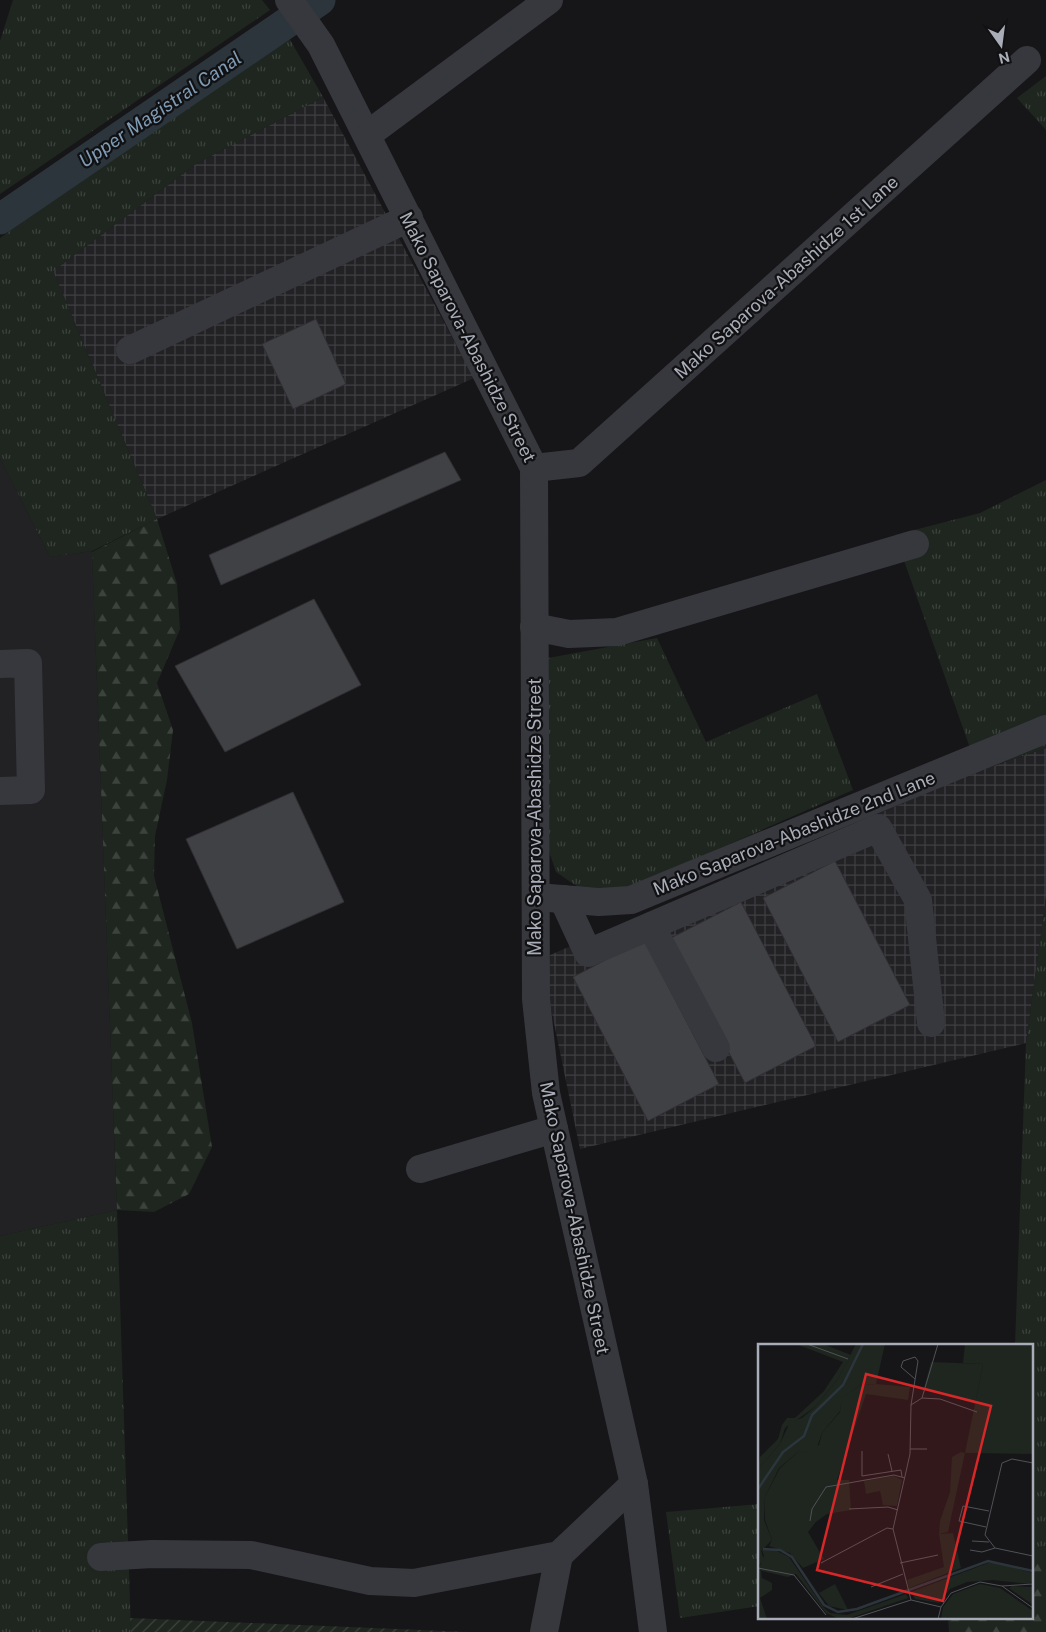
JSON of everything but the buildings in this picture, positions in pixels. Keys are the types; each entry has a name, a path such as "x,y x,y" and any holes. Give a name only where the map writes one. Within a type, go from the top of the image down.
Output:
{"street":[{"name":"Mako Saparova-Abashidze Street","path":"289,0 321,45 534,468 534,897 536,999 546,1094 634,1484 653,1630"},
{"path":"367,135 549,0"},
{"name":"Mako Saparova-Abashidze 1st Lane","path":"534,468 579,463 1027,60"},
{"path":"130,350 408,218"},
{"path":"534,627 569,634 617,632 916,544"},
{"path":"0,664 28,663 31,790 0,792"},
{"name":"Mako Saparova-Abashidze 2nd Lane","path":"534,897 599,902 631,900 1046,729"},
{"path":"564,899 588,953 878,828 918,900 931,1023"},
{"path":"651,926 716,1048"},
{"path":"420,1169 554,1129"},
{"path":"101,1557 152,1554 251,1555 370,1581 414,1582 558,1555 634,1484"},
{"path":"544,1632 558,1555"}],"shaded area":[{"path":"323,97 474,378 157,519 53,271 196,164"},
{"path":"0,458 50,557 92,551 117,1210 0,1236"},
{"path":"1046,748 1046,897 1026,1043 580,1149 548,994 550,955 973,773"}],"green space":[{"path":"13,0 262,0 270,10 0,194 0,41"},
{"path":"289,38 323,97 196,164 53,271 157,519 92,551 50,557 0,458 0,238"},
{"path":"1046,76 1046,130 1017,98"},
{"path":"1046,480 1046,748 973,773 970,748 895,535 980,513"},
{"path":"157,519 177,584 180,629 157,683 173,730 167,780 155,836 154,876 192,1023 212,1147 189,1194 154,1212 117,1210 92,552"},
{"path":"657,638 706,742 817,694 853,790 627,889 578,887 556,872 544,836 548,658"},
{"path":"1046,897 1046,1546 1034,1549 1034,1344 1015,1344 1026,1043"},
{"path":"117,1210 131,1632 0,1632 0,1236"},
{"path":"758,1504 758,1606 680,1618 666,1512"},
{"path":"1046,1546 1046,1632 949,1632 948,1620 1034,1620 1034,1549"},
{"path":"130,1618 469,1632 131,1632"}],"waterway":[{"name":"Upper Magistral Canal","path":"0,219 320,0"}]}
